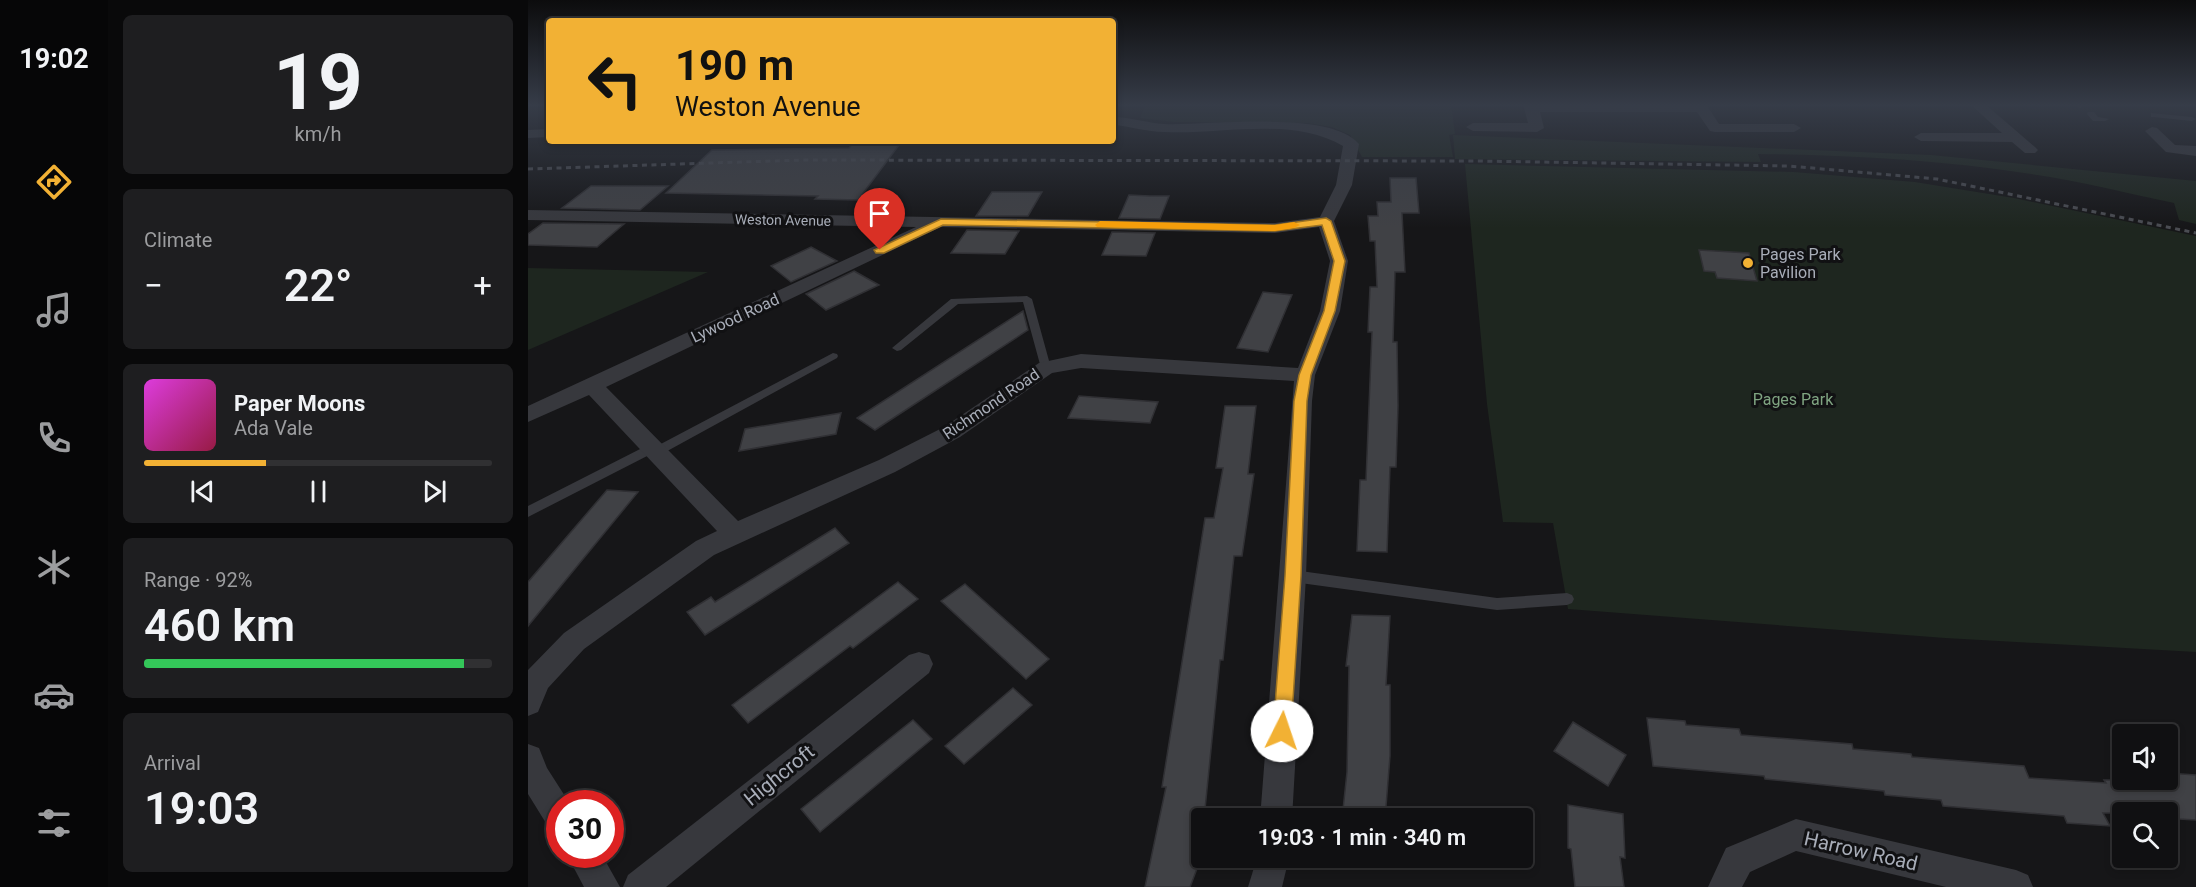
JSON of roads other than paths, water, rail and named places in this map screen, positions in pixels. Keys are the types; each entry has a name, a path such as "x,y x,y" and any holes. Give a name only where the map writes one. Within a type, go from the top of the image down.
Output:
{"street":[{"path":"1277,808 1293,576 1301,401 1305,375 1329,311 1339,261 1326,221 1341,196 1351,162 1351,145"},
{"path":"2024,145 2030,150"},
{"path":"2167,145 2171,149 2196,151"},
{"name":"Weston Avenue","path":"528,215 1275,228 1326,221"},
{"name":"Lywood Road","path":"528,415 941,222"},
{"name":"Richmond Road","path":"528,703 532,680 574,641 705,548 887,466 952,432 1046,368 1081,361 1305,375"},
{"path":"592,385 734,533"},
{"name":"Highcroft","path":"640,887 919,664"},
{"path":"528,758 534,776 546,795"},
{"name":"Harrow Road","path":"1725,887 1738,860 1796,835 2016,887"},
{"path":"591,868 603,887"},
{"path":"1265,887 1270,868"}],"lane":[{"path":"897,348 955,301 1027,299 1046,368"},
{"path":"528,512 654,450 833,356"},
{"path":"1293,576 1497,604 1567,599"}],"railway":[{"path":"528,169 803,160 1477,161 1789,166 1937,179 2196,233"}],"place":[{"name":"Pages Park Pavilion","path":"1748,263"}],"park label":[{"name":"Pages Park","path":"1793,399"}]}
